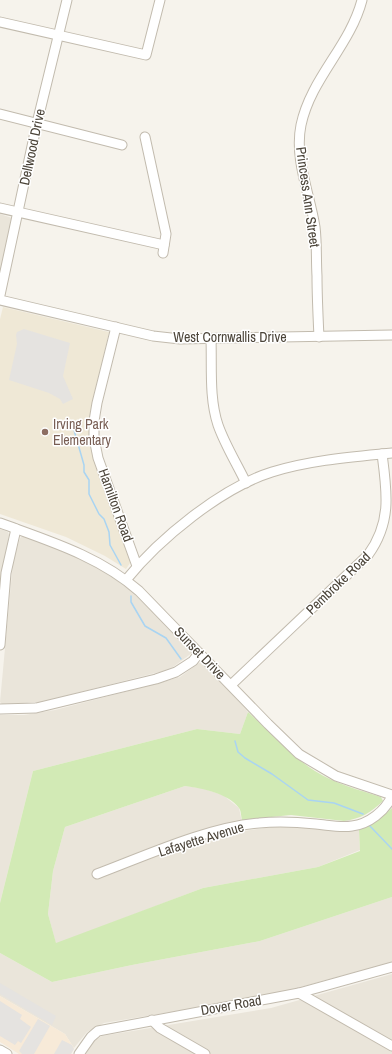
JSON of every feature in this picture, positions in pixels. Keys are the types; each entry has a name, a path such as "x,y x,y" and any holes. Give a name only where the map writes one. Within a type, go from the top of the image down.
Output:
{"street":[{"name":"Dellwood Drive","path":"0,295 19,213 37,123 67,0"},
{"path":"0,22 146,55 160,0"},
{"name":"Princess Ann Street","path":"320,336 315,228 303,173 300,149 301,126 308,100 320,77 352,26 362,0"},
{"path":"0,114 122,145"},
{"path":"0,208 164,249 166,234 145,137"},
{"name":"West Cornwallis Drive","path":"0,300 165,338 211,339 392,335"},
{"name":"Hamilton Road","path":"116,327 97,403 94,421 94,438 98,458 137,566"},
{"path":"211,339 215,412 219,425 246,483"},
{"path":"126,580 137,566 196,514 246,483 271,473 304,464 392,453"},
{"name":"Pembroke Road","path":"231,685 368,555 376,545 387,517 387,497 382,454"},
{"name":"Sunset Drive","path":"0,523 77,552 98,562 126,580 139,591 299,754 336,776 392,796"},
{"path":"0,644 6,574 16,529"},
{"path":"0,709 36,708 156,679 176,672 194,661 200,653"},
{"name":"Lafayette Avenue","path":"97,874 204,835 240,826 284,822 347,827 360,825 380,812 392,796"},
{"name":"Dover Road","path":"79,1054 84,1044 98,1031 299,993 392,967"},
{"path":"299,993 392,1046"},
{"path":"152,1020 160,1028 205,1054"},
{"path":"0,1050 8,1054"}],"shaded area":[{"path":"0,214 12,218 0,273"},
{"name":"Irving Park Elementary","path":"3,307 109,332 89,424 90,440 130,557 130,563 126,569 105,556 66,537 0,514 0,319"},
{"path":"24,329 70,343 63,376 73,399 63,404 60,399 49,393 9,380 17,344 16,335 17,332"},
{"path":"0,529 8,532 9,535 0,583"},
{"path":"23,536 62,550 93,565 116,580 134,593 192,651 192,653 173,667 163,671 41,702 2,704 0,702 13,562 20,538"},
{"path":"203,662 248,712 240,734 197,729 33,771 0,903 0,715 24,715 55,710 163,682 180,677 199,663"},
{"path":"185,786 201,788 223,795 239,808 244,831 287,825 340,831 359,830 360,850 318,867 203,888 56,944 48,914 53,871 65,827"},
{"path":"392,897 392,962 268,996 104,1023 87,1032 74,1048 65,1034 0,996 0,953 52,982 132,965 260,941"},
{"path":"392,974 392,1054 85,1054 95,1040 102,1036 271,1008"},
{"path":"0,983 56,1016 52,1025 0,994"},
{"path":"0,996 65,1034 74,1048 71,1054 19,1054 0,1042"},
{"path":"0,1001 22,1015 20,1019 31,1027 21,1043 18,1041 15,1045 0,1036"},
{"path":"38,1019 50,1026 34,1054 22,1054 19,1051"},
{"path":"62,1040 72,1045 74,1049 71,1054 54,1054"}],"green space":[{"path":"248,712 289,751 315,771 339,783 381,797 383,801 356,819 344,821 291,815 242,820 240,809 228,799 214,792 185,786 65,827 53,871 48,914 56,943 203,888 318,867 360,851 359,830 377,821 392,808 392,897 260,941 132,965 52,982 0,953 0,903 33,771 197,729 240,734"}],"waterway":[{"path":"72,423 84,465 84,472 89,480 89,494 99,514 104,519 109,532 110,545 121,565"},
{"path":"131,596 131,602 145,626 166,638 181,659"},
{"path":"235,741 238,752 245,758 272,774 308,800 334,803 363,814"},
{"path":"369,825 392,849"}],"place":[{"name":"Irving Park Elementary","path":"45,432"}]}
